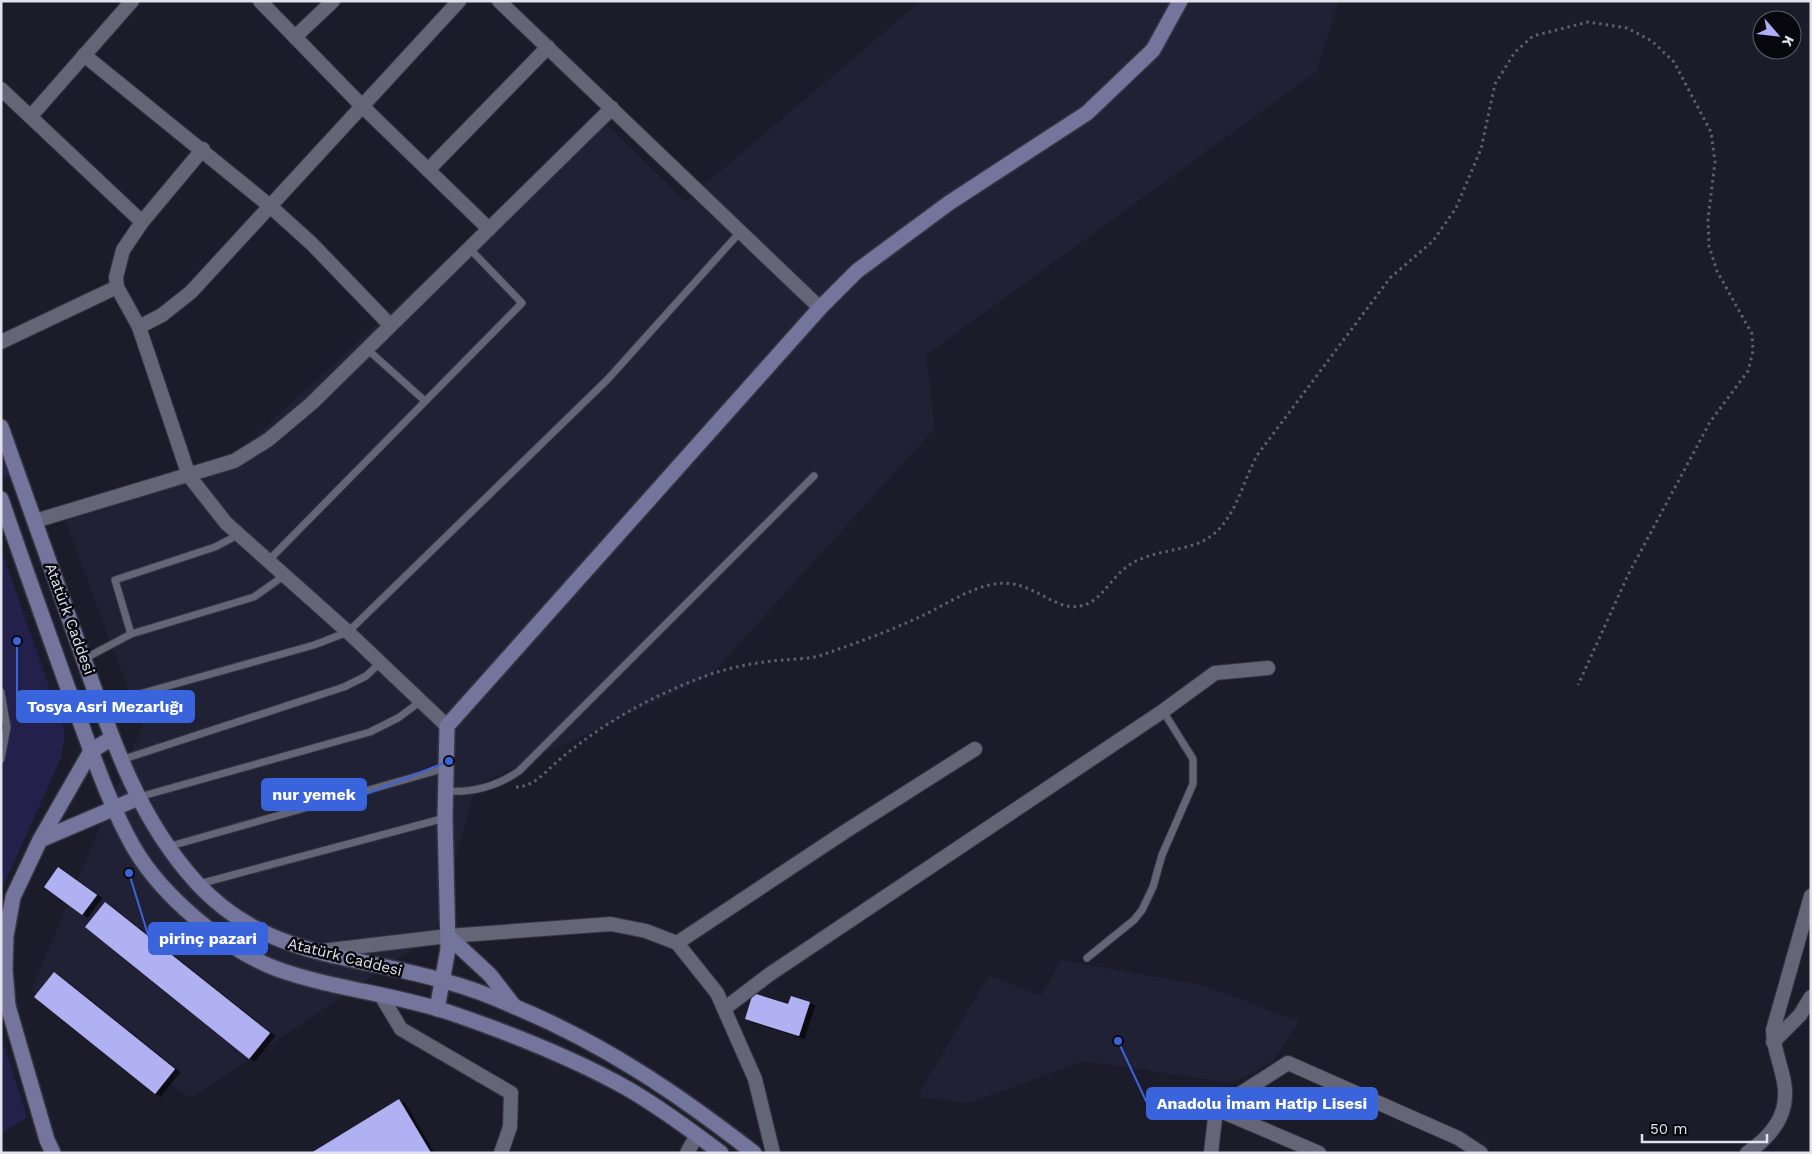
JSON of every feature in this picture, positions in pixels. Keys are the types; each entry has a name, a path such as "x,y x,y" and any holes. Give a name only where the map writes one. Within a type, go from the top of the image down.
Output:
{"main road":[{"path":"437,1009 443,980 448,936 444,818 447,726 820,308 857,271 950,202 1087,113 1153,50 1180,1"},
{"name":"Atatürk Caddesi","path":"1,427 121,760 138,798 166,847 198,884 222,907 248,926 286,944 443,980 514,1006 644,1073 677,1094 754,1153"},
{"name":"Atatürk Caddesi","path":"1,499 91,751 114,807 135,850 160,883 215,933 249,956 276,968 306,978 437,1009 502,1032 599,1074 652,1104 721,1153"},
{"path":"54,1153 47,1140 8,1006 4,968 6,936 13,897 40,840 91,751 112,738"},
{"path":"40,840 138,798"},
{"path":"448,936 490,975 514,1006"}],"street":[{"path":"31,116 132,1"},
{"path":"260,1 361,105 489,229"},
{"path":"295,37 334,1"},
{"path":"138,328 177,304 460,1"},
{"path":"499,1 820,308"},
{"path":"428,170 548,47"},
{"path":"84,55 203,149 270,206 312,244 390,325"},
{"path":"1,89 142,222"},
{"path":"35,521 234,461 268,440 312,403 612,108"},
{"path":"203,149 142,222 119,259 117,287 138,328 189,476 213,508 238,535 269,560 348,632 447,726"},
{"path":"1,342 117,287"},
{"path":"724,1010 770,974 1163,711 1215,673 1268,668"},
{"path":"677,943 846,831 975,749"},
{"path":"1747,1153 1774,1130 1782,1115 1785,1099 1784,1083 1773,1042 1778,1006 1811,896"},
{"path":"316,952 448,936 611,924 646,931 677,943 717,992 754,1079 774,1153"},
{"path":"380,994 401,1029 511,1093 510,1126 501,1153"},
{"path":"1773,1042 1805,1017 1811,997"},
{"path":"1216,1109 1288,1062 1458,1138 1481,1153"},
{"path":"1211,1153 1216,1109"},
{"path":"1216,1109 1319,1153"},
{"path":"687,1153 697,1135"}],"lane":[{"path":"100,704 314,645 348,632 608,379 740,231"},
{"path":"269,560 522,303 469,248"},
{"path":"367,349 425,401"},
{"path":"445,790 476,790 501,782 519,771 814,476"},
{"path":"131,634 115,580 215,548 238,535"},
{"path":"84,659 131,634 254,597 285,575"},
{"path":"121,760 344,687 366,676 380,663"},
{"path":"1,692 7,727 1,759"},
{"path":"138,798 370,732 398,718 421,701"},
{"path":"1087,958 1134,920 1142,910 1153,887 1165,849 1193,784 1192,758 1163,711"},
{"path":"166,847 446,768"},
{"path":"198,884 444,818"}],"path":[{"path":"501,782 515,787 530,785 582,741 605,725 655,697 718,672 750,663 818,657 914,620 994,584 1026,586 1062,606 1080,607 1093,601 1112,578 1133,563 1146,557 1197,544 1208,538 1223,526 1234,511 1243,483 1258,454 1384,286 1433,241 1456,208 1474,170 1486,133 1495,84 1507,61 1533,36 1588,22 1626,28 1646,37 1663,49 1674,62 1708,123 1715,150 1708,219 1709,246 1717,271 1752,334 1753,350 1748,371 1710,422 1628,576 1578,685"}],"shaded area":[{"path":"921,1 1339,1 1316,72 926,355 935,428 710,676 476,786 434,935 191,1098 31,991 142,727 62,511 232,458 600,118 685,201"},
{"path":"1,449 11,476 4,479 1,470"},
{"path":"1,549 65,733 61,758 1,891"},
{"path":"1061,960 1202,985 1299,1021 1272,1062 1232,1083 1084,1061 970,1103 917,1097 989,975 1041,996"},
{"path":"1,1036 27,1117 1,1134"}],"building":[{"path":"58,867 97,895 82,915 44,887"},
{"path":"105,902 270,1033 249,1059 85,927"},
{"path":"54,972 175,1069 155,1094 34,997"},
{"path":"753,993 788,1004 791,996 810,1002 799,1036 745,1019"},
{"path":"399,1099 431,1153 311,1153"}],"place":[{"name":"Tosya Asri Mezarlığı","path":"17,641"},
{"name":"nur yemek","path":"449,761"},
{"name":"pirinç pazari","path":"129,873"},
{"name":"Anadolu İmam Hatip Lisesi","path":"1118,1041"}]}
